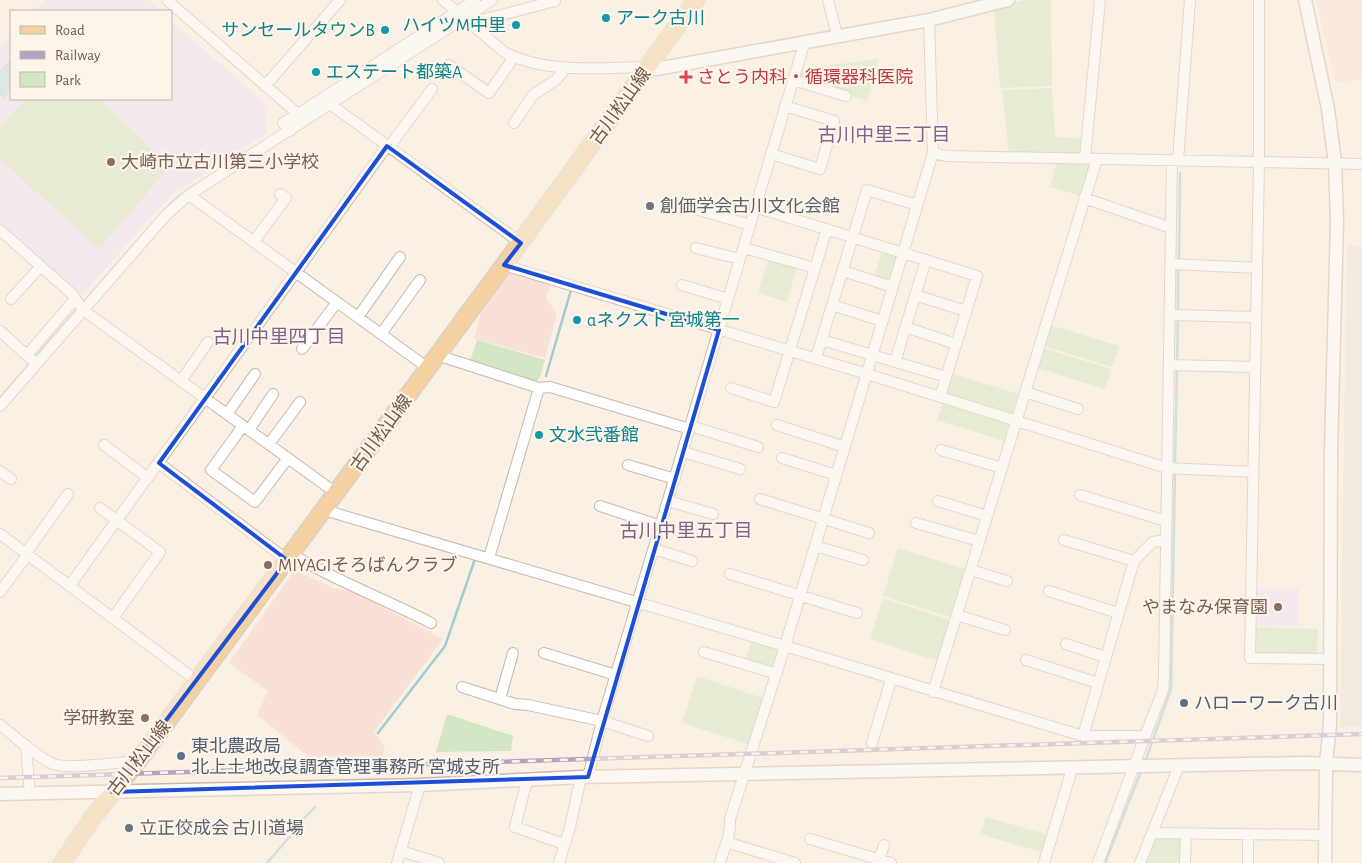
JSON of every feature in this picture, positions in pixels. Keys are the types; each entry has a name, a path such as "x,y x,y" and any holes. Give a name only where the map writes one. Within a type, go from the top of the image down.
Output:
{"main road":[{"name":"古川松山線","path":"62,863 112,792 138,761 521,243 696,0"}],"street":[{"path":"167,0 298,114"},
{"path":"265,86 340,0"},
{"path":"444,0 504,52 514,58 535,64 566,67 649,67 656,69 929,20 985,2 1008,0"},
{"path":"828,0 837,35"},
{"path":"1085,159 1100,0"},
{"path":"1098,863 1140,767 1145,736 1163,690 1165,540 1172,469 1176,316 1176,264 1171,228 1175,160 1190,0"},
{"path":"1260,0 1260,162 1250,658 1331,659"},
{"path":"1304,0 1326,100 1335,163 1337,221 1331,450 1330,726 1326,763 1325,863"},
{"path":"2,398 31,359 80,305 167,214 190,195 288,128 330,104 485,1"},
{"path":"288,128 283,123 463,17 478,21 554,1"},
{"path":"720,863 729,843 731,833 730,819 777,674 933,153 929,20"},
{"path":"558,863 661,526 805,41"},
{"path":"449,65 489,93 514,58"},
{"path":"514,123 534,95 557,79 566,67"},
{"path":"793,80 846,96"},
{"path":"70,585 432,89"},
{"path":"330,104 521,243"},
{"path":"771,154 820,168 834,121 785,106"},
{"path":"933,153 946,156 1362,164"},
{"path":"933,692 1097,159"},
{"path":"816,358 867,190 917,205"},
{"path":"254,241 286,198 280,194"},
{"path":"190,195 381,334 433,361 539,388 550,387 758,447"},
{"path":"1084,198 1171,228"},
{"path":"679,204 750,225"},
{"path":"756,207 977,276 940,397"},
{"path":"731,388 774,402 827,229"},
{"path":"0,230 41,266 80,305 336,493"},
{"path":"696,248 740,259"},
{"path":"744,248 815,268"},
{"path":"358,317 400,257"},
{"path":"895,362 926,260"},
{"path":"1176,264 1257,268"},
{"path":"504,265 790,350 1172,469 1253,472"},
{"path":"11,299 41,266"},
{"path":"843,271 893,287"},
{"path":"381,334 420,280"},
{"path":"682,285 728,299"},
{"path":"915,294 966,311"},
{"path":"302,349 337,302"},
{"path":"832,305 882,321"},
{"path":"1176,316 1256,316"},
{"path":"905,327 956,344"},
{"path":"0,332 31,359"},
{"path":"822,340 946,377"},
{"path":"181,381 208,342"},
{"path":"1174,365 1255,367"},
{"path":"227,414 255,374"},
{"path":"489,558 539,388"},
{"path":"1025,392 1078,409"},
{"path":"273,394 211,470 255,502 288,458"},
{"path":"268,444 300,402"},
{"path":"777,425 844,448"},
{"path":"104,445 148,478"},
{"path":"941,450 1002,468"},
{"path":"683,452 740,469"},
{"path":"782,458 836,474"},
{"path":"159,463 289,557 326,575 384,599 431,623"},
{"path":"628,465 674,480"},
{"path":"0,471 11,479"},
{"path":"0,592 68,494"},
{"path":"1080,495 1166,520"},
{"path":"760,500 869,533"},
{"path":"668,501 713,514"},
{"path":"938,501 987,516"},
{"path":"600,506 661,526"},
{"path":"100,508 160,552 113,618"},
{"path":"324,510 1083,736 1145,736"},
{"path":"916,524 979,542"},
{"path":"0,548 3,537 197,681"},
{"path":"1064,540 1134,561"},
{"path":"1083,736 1134,561 1154,542 1165,540"},
{"path":"815,546 863,560"},
{"path":"654,549 692,561"},
{"path":"971,570 1007,581"},
{"path":"730,574 857,612"},
{"path":"1049,592 1118,613"},
{"path":"957,615 1005,630"},
{"path":"1066,644 1105,657"},
{"path":"704,652 777,674"},
{"path":"500,698 513,653"},
{"path":"544,653 616,675"},
{"path":"1026,660 1098,682"},
{"path":"872,743 891,680"},
{"path":"462,688 515,704 528,705 602,722 648,736"},
{"path":"0,725 55,765 73,766 138,761"},
{"path":"26,745 30,794"},
{"path":"0,794 420,785 584,777 743,776 1326,763 1362,765"},
{"path":"1140,863 1179,766"},
{"path":"1044,863 1072,769"},
{"path":"527,780 515,827 564,844"},
{"path":"397,863 420,785"},
{"path":"1152,833 1325,835"},
{"path":"1185,863 1186,834"},
{"path":"1248,835 1248,863"},
{"path":"810,839 891,863"},
{"path":"729,843 796,863"},
{"path":"879,861 884,845"},
{"path":"401,851 439,863"}],"highlighted area":[{"path":"387,146 521,243 504,265 719,330 588,777 112,792 287,560 159,463"}],"shaded area":[{"path":"45,0 148,0 159,10 35,10"},
{"path":"1316,0 1362,0 1362,79 1336,83"},
{"name":"大崎市立古川第三小学校","path":"172,22 264,102 268,132 175,193 146,222 82,295 0,223 0,47 10,36 10,100 172,100"},
{"path":"1347,245 1362,246 1362,726 1340,727"},
{"path":"508,271 551,283 546,299 557,313 545,358 474,339 482,307"},
{"path":"295,570 333,588 355,592 443,639 374,732 385,748 383,756 309,757 257,715 268,691 229,663"},
{"name":"やまなみ保育園","path":"1256,589 1299,589 1299,626 1257,626"}],"green space":[{"path":"1025,0 1051,0 1052,86 1000,88 994,9"},
{"path":"879,59 867,101 799,78 801,69"},
{"path":"1052,88 1055,137 1082,139 1082,156 1009,153 1002,90"},
{"path":"24,100 100,100 170,166 99,249 0,159 0,127"},
{"path":"1057,161 1090,163 1081,196 1050,187"},
{"path":"882,251 897,256 889,282 874,277"},
{"path":"768,259 797,267 787,302 758,293"},
{"path":"1051,325 1119,346 1112,367 1044,346"},
{"path":"477,340 545,360 540,377 535,383 470,361"},
{"path":"1043,348 1111,369 1105,389 1037,368"},
{"path":"951,373 1018,394 1011,416 944,394"},
{"path":"943,402 1009,424 1004,441 937,420"},
{"path":"898,548 965,569 950,617 883,596"},
{"path":"883,598 950,620 937,661 870,639"},
{"path":"1254,627 1318,629 1317,655 1254,654"},
{"path":"752,640 774,647 778,653 773,670 745,661"},
{"path":"697,676 763,698 748,744 682,723"},
{"path":"447,714 513,736 511,751 436,752"},
{"path":"986,817 1049,835 1044,849 1041,852 980,834"},
{"path":"1152,837 1183,837 1184,863 1143,863"}],"water":[{"path":"10,61 10,90 4,97 0,94 0,72"}],"waterway":[{"path":"1179,261 1180,173"},
{"path":"163,211 179,196 213,174"},
{"path":"83,303 137,241"},
{"path":"1178,267 1178,311"},
{"path":"546,376 571,290"},
{"path":"0,398 79,307"},
{"path":"1177,361 1178,317"},
{"path":"1175,466 1177,367"},
{"path":"1145,762 1171,689 1175,472"},
{"path":"378,733 445,646 475,559"},
{"path":"1105,863 1141,771"},
{"path":"301,822 315,807"},
{"path":"267,863 298,827"}],"railway":[{"path":"0,778 1362,734"}],"place":[{"name":"アーク古川","path":"606,18"},
{"name":"ハイツM中里","path":"516,25"},
{"name":"サンセールタウンB","path":"385,30"},
{"name":"エステート都築A","path":"316,72"},
{"name":"さとう内科・循環器科医院","path":"686,77"},
{"name":"大崎市立古川第三小学校","path":"111,162"},
{"name":"創価学会古川文化会館","path":"650,206"},
{"name":"αネクスト宮城第一","path":"577,320"},
{"name":"文水弐番館","path":"539,435"},
{"name":"MIYAGIそろばんクラブ","path":"268,565"},
{"name":"やまなみ保育園","path":"1278,607"},
{"name":"ハローワーク古川","path":"1184,703"},
{"name":"学研教室","path":"145,718"},
{"name":"東北農政局 北上土地改良調査管理事務所 宮城支所","path":"181,756"},
{"name":"立正佼成会 古川道場","path":"129,828"}],"district":[{"name":"古川中里三丁目","path":"884,134"},
{"name":"古川中里四丁目","path":"279,336"},
{"name":"古川中里五丁目","path":"686,530"}]}
